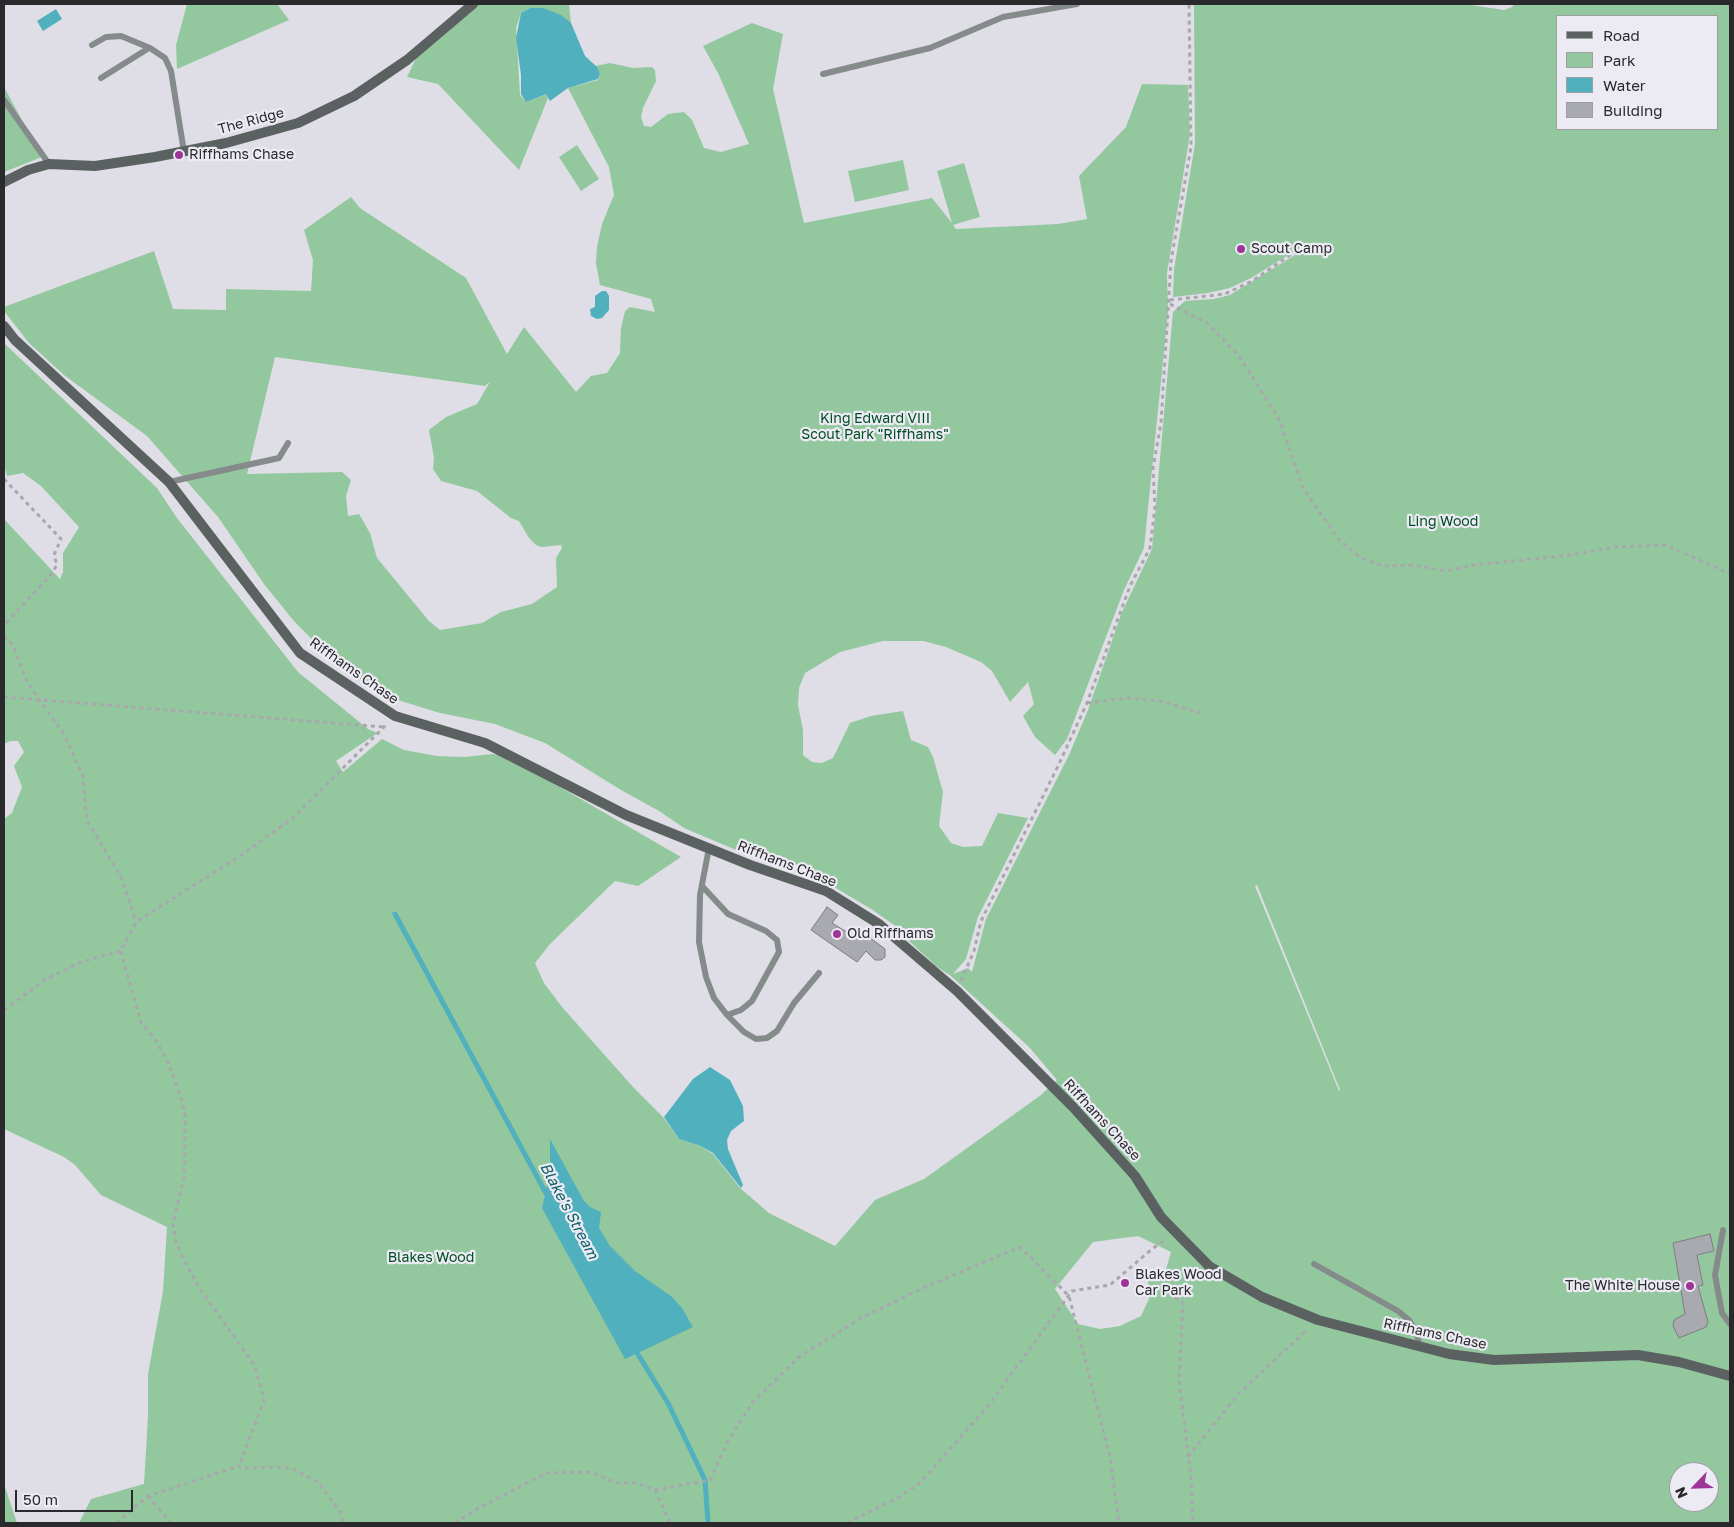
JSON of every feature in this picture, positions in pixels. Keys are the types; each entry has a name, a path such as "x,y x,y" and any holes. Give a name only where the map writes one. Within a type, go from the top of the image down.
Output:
{"street":[{"name":"The Ridge","path":"4,182 28,170 49,164 95,166 184,152 226,143 298,123 354,96 408,60 473,4"},
{"name":"Riffhams Chase","path":"4,326 15,340 169,482 300,653 396,716 485,743 626,815 708,848 826,891 878,924 957,991 1108,1144 1135,1176 1161,1217 1209,1266 1262,1297 1318,1320 1419,1344 1449,1354 1494,1360 1638,1355 1679,1362 1730,1376"}],"lane":[{"path":"823,74 930,48 1003,16 1077,4"},
{"path":"92,45 115,36 127,38 161,54 169,65 184,152"},
{"path":"101,78 150,48"},
{"path":"4,100 49,164"},
{"path":"169,482 279,458 288,443"},
{"path":"708,848 702,886 699,942 706,977 714,998 727,1015 744,1032 756,1039 767,1038 777,1031 794,1003 819,973"},
{"path":"702,886 728,914 766,931 777,940 779,952 752,1001 741,1010 727,1015"},
{"path":"1723,1230 1715,1275 1722,1312 1730,1324"},
{"path":"1314,1264 1398,1311 1413,1326 1417,1333 1419,1344"}],"path":[{"path":"957,991 974,951 980,921 1058,766 1087,703 1130,586 1150,548 1155,507 1153,468 1161,423 1170,302 1171,261 1191,147 1189,4"},
{"path":"1170,302 1225,294 1252,281 1292,254"},
{"path":"1170,302 1207,323 1238,356 1279,419 1303,488 1339,540 1361,558 1383,566 1413,565 1445,571 1474,565 1571,555 1614,547 1666,545 1730,574"},
{"path":"4,479 61,539 54,555 57,565 50,576 4,625"},
{"path":"4,636 13,645 27,682 65,736 84,777 87,821 121,877 136,922"},
{"path":"4,697 385,727"},
{"path":"1087,703 1128,698 1160,701 1201,713"},
{"path":"240,1466 264,1400 255,1366 198,1286 176,1241 173,1223 184,1178 185,1118 183,1103 168,1062 155,1039 141,1023 121,951 136,922 246,852 294,817 396,716"},
{"path":"4,1010 46,979 81,962 121,951"},
{"path":"847,1523 898,1498 920,1483 988,1406 1072,1291 1110,1285 1152,1249 1176,1232"},
{"path":"455,1523 475,1510 546,1473 590,1472 616,1483 636,1483 655,1490 710,1480 729,1439 753,1402 799,1357 861,1318 923,1288 1020,1247 1069,1296 1110,1457 1119,1523"},
{"path":"1159,1270 1171,1294 1183,1303 1179,1380 1193,1523"},
{"path":"1188,1457 1239,1393 1318,1320"},
{"path":"116,1523 148,1496 240,1466 243,1468 279,1467 293,1470 318,1482 341,1513 343,1523"},
{"path":"655,1490 669,1522"},
{"path":"148,1496 171,1523"}],"green space":[{"path":"187,4 277,4 289,20 177,69 176,45"},
{"path":"479,4 569,4 571,23 530,8 521,13 516,28 520,95 526,102 546,94 548,98 519,170 438,84 407,77 421,48"},
{"path":"1194,4 1464,4 1504,10 1512,7 1514,4 1730,4 1730,1523 79,1523 91,1499 144,1484 148,1416 148,1374 163,1291 167,1227 101,1195 75,1165 64,1157 4,1129 4,819 12,813 22,787 14,766 24,752 18,741 10,741 4,744 4,519 60,579 63,572 63,553 79,527 41,486 23,473 7,476 4,465 4,343 157,488 177,518 298,672 368,729 382,735 376,734 336,761 343,772 382,739 404,750 437,756 464,757 493,754 508,757 681,857 638,886 615,881 550,944 535,963 544,983 562,1007 633,1087 663,1117 679,1139 701,1146 713,1154 740,1188 769,1213 835,1246 875,1200 924,1179 1041,1095 1057,1080 1029,1047 951,976 936,966 897,927 871,909 794,863 755,858 684,828 545,743 495,724 440,713 388,697 336,664 293,620 264,584 218,517 147,436 64,375 29,343 4,311 4,307 154,251 173,309 226,310 226,289 311,291 313,260 304,230 351,197 360,208 466,278 507,354 524,327 576,392 591,376 607,373 620,353 621,328 625,311 630,307 655,312 651,299 600,285 596,263 597,247 602,224 614,195 609,167 568,88 598,80 600,74 595,66 610,63 633,68 652,67 655,70 656,81 643,108 641,117 644,126 651,127 668,114 684,112 692,120 704,148 721,152 749,144 718,73 703,46 752,23 783,34 773,89 804,223 932,198 952,223 937,171 964,163 980,217 953,225 956,229 1058,224 1087,219 1079,176 1126,127 1142,84 1188,85 1190,134 1167,273 1168,312 1144,548 1124,590 1067,739 1055,755 1035,737 1023,716 1034,704 1028,682 1010,702 992,671 981,662 946,647 923,641 883,641 840,652 805,673 799,688 798,705 803,730 803,755 812,762 822,763 833,758 850,723 871,716 903,711 911,740 928,747 933,757 943,792 939,826 951,843 963,847 982,846 998,813 1028,818 978,917 966,959 953,974 968,968 972,972 986,919 1069,755 1088,710 1122,612 1152,549 1173,312 1185,301 1214,299 1230,295 1295,255 1293,252 1251,278 1230,288 1208,293 1173,297 1174,269 1195,144","holes":["275,357 485,386 490,382 477,404 446,417 429,430 434,458 433,469 441,481 477,491 511,518 519,521 529,538 536,545 542,547 561,545 562,548 556,558 557,587 532,604 501,612 482,623 440,630 429,621 377,558 370,533 359,514 348,516 346,496 351,480 342,472 247,474","1257,885 1340,1090 1255,886","1138,1236 1171,1252 1165,1273 1148,1280 1149,1299 1141,1316 1120,1326 1100,1329 1078,1324 1055,1289 1093,1242"]},
{"path":"4,87 42,157 4,172"},
{"path":"577,145 599,179 581,191 559,157"},
{"path":"903,160 909,190 855,202 848,171"},
{"path":"4,1484 17,1523 4,1523"}],"water":[{"path":"530,8 543,8 561,15 571,23 585,56 597,67 600,74 598,79 568,88 550,101 546,94 526,102 521,94 521,75 516,38 521,13"},
{"path":"56,9 62,19 43,31 37,21"},
{"path":"602,291 606,291 609,296 609,310 602,318 597,319 591,316 590,309 595,307 595,296"},
{"path":"710,1067 730,1080 743,1106 744,1121 731,1131 727,1140 728,1149 743,1185 741,1188 713,1153 701,1146 679,1139 664,1117 693,1079"},
{"path":"550,1139 584,1201 590,1207 601,1212 599,1228 610,1246 635,1271 672,1297 682,1308 693,1327 625,1359 542,1208 550,1172"}],"building":[{"name":"Old Riffhams","path":"827,907 838,915 832,923 855,937 860,930 885,949 885,957 881,960 875,960 866,951 857,962 811,930"},
{"name":"The White House","path":"1710,1234 1714,1251 1697,1255 1703,1285 1698,1286 1708,1322 1706,1327 1679,1338 1673,1326 1674,1320 1685,1314 1673,1243"}],"waterway":[{"name":"Blake's Stream","path":"395,914 548,1197"},
{"name":"Blake's Stream","path":"634,1348 668,1403 705,1480 708,1523"}],"place":[{"name":"Riffhams Chase","path":"179,155"},
{"name":"Scout Camp","path":"1241,249"},
{"name":"Old Riffhams","path":"837,934"},
{"name":"Blakes Wood Car Park","path":"1125,1283"},
{"name":"The White House","path":"1690,1286"}],"park label":[{"name":"King Edward VIII Scout Park \"Riffhams\"","path":"875,428"},
{"name":"Ling Wood","path":"1443,522"},
{"name":"Blakes Wood","path":"431,1258"}]}
